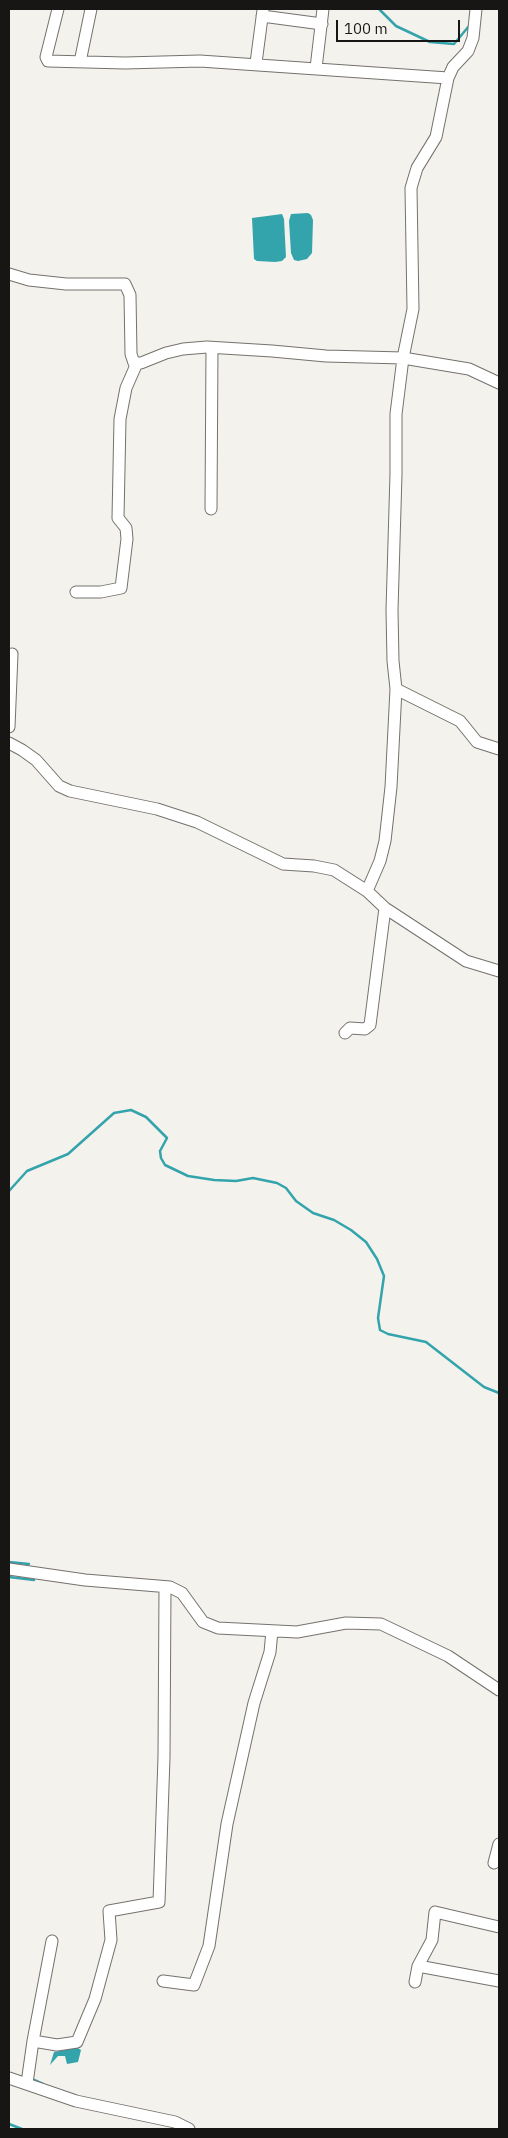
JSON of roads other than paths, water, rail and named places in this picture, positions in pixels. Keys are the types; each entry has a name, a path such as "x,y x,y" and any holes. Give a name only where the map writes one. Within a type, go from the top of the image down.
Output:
{"street":[{"path":"58,9 46,59 48,61 256,63 448,78"},
{"path":"80,62 91,9"},
{"path":"316,68 323,9"},
{"path":"367,892 380,861 385,841 391,787 396,689 393,662 392,610 394,588 396,414 402,358 413,309 412,188 417,168 436,137 448,78 453,67 468,51 473,38 476,9"},
{"path":"256,63 263,13 322,24"},
{"path":"9,274 29,280 66,284 125,284 130,295 130,354 133,361 137,363"},
{"path":"211,509 212,348"},
{"path":"76,592 101,592 122,588 127,539 126,528 118,518 120,419 126,388 137,363 183,349 212,348 326,356 402,358 469,369 499,383"},
{"path":"9,727 12,654"},
{"path":"396,689 460,721 477,742 499,749"},
{"path":"9,744 36,760 59,786 70,791 157,809 197,822 283,864 314,866 334,870 367,892 385,908 466,961 499,971"},
{"path":"345,1033 350,1028 365,1029 370,1025 385,908"},
{"path":"9,1569 86,1580 165,1586 182,1593 203,1622 218,1628 297,1632 346,1623 381,1624 448,1656 499,1690"},
{"path":"33,2041 57,2045 77,2042 95,1999 110,1940 109,1911 159,1902 164,1756 165,1586"},
{"path":"163,1981 194,1985 209,1946 227,1824 254,1704 270,1652 272,1631"},
{"path":"494,1863 499,1844"},
{"path":"415,1982 418,1966 432,1940 435,1912 499,1926"},
{"path":"27,2083 52,1941"},
{"path":"418,1966 499,1980"},
{"path":"9,2078 76,2101 175,2122 189,2129"}],"water":[{"path":"308,213 313,220 312,253 307,259 294,260 291,253 289,221 291,214"},
{"path":"282,214 284,219 286,257 282,261 275,262 257,261 254,259 252,218"},
{"path":"73,2045 81,2050 78,2062 67,2064 65,2056 58,2056 50,2065 54,2052 65,2050"}],"waterway":[{"path":"379,9 396,26 430,42 454,44 469,26"},
{"path":"9,1191 27,1171 68,1154 114,1113 131,1110 146,1117 167,1138 160,1151 165,1165 188,1176 236,1181 253,1178 277,1183 286,1188 296,1201 313,1213 334,1220 351,1230 366,1242 377,1259 384,1276 378,1318 380,1330 388,1334 426,1342 484,1387 499,1393"},
{"path":"9,1562 29,1564"},
{"path":"9,1577 34,1580"},
{"path":"32,2079 43,2084"},
{"path":"9,2124 22,2129"}]}
